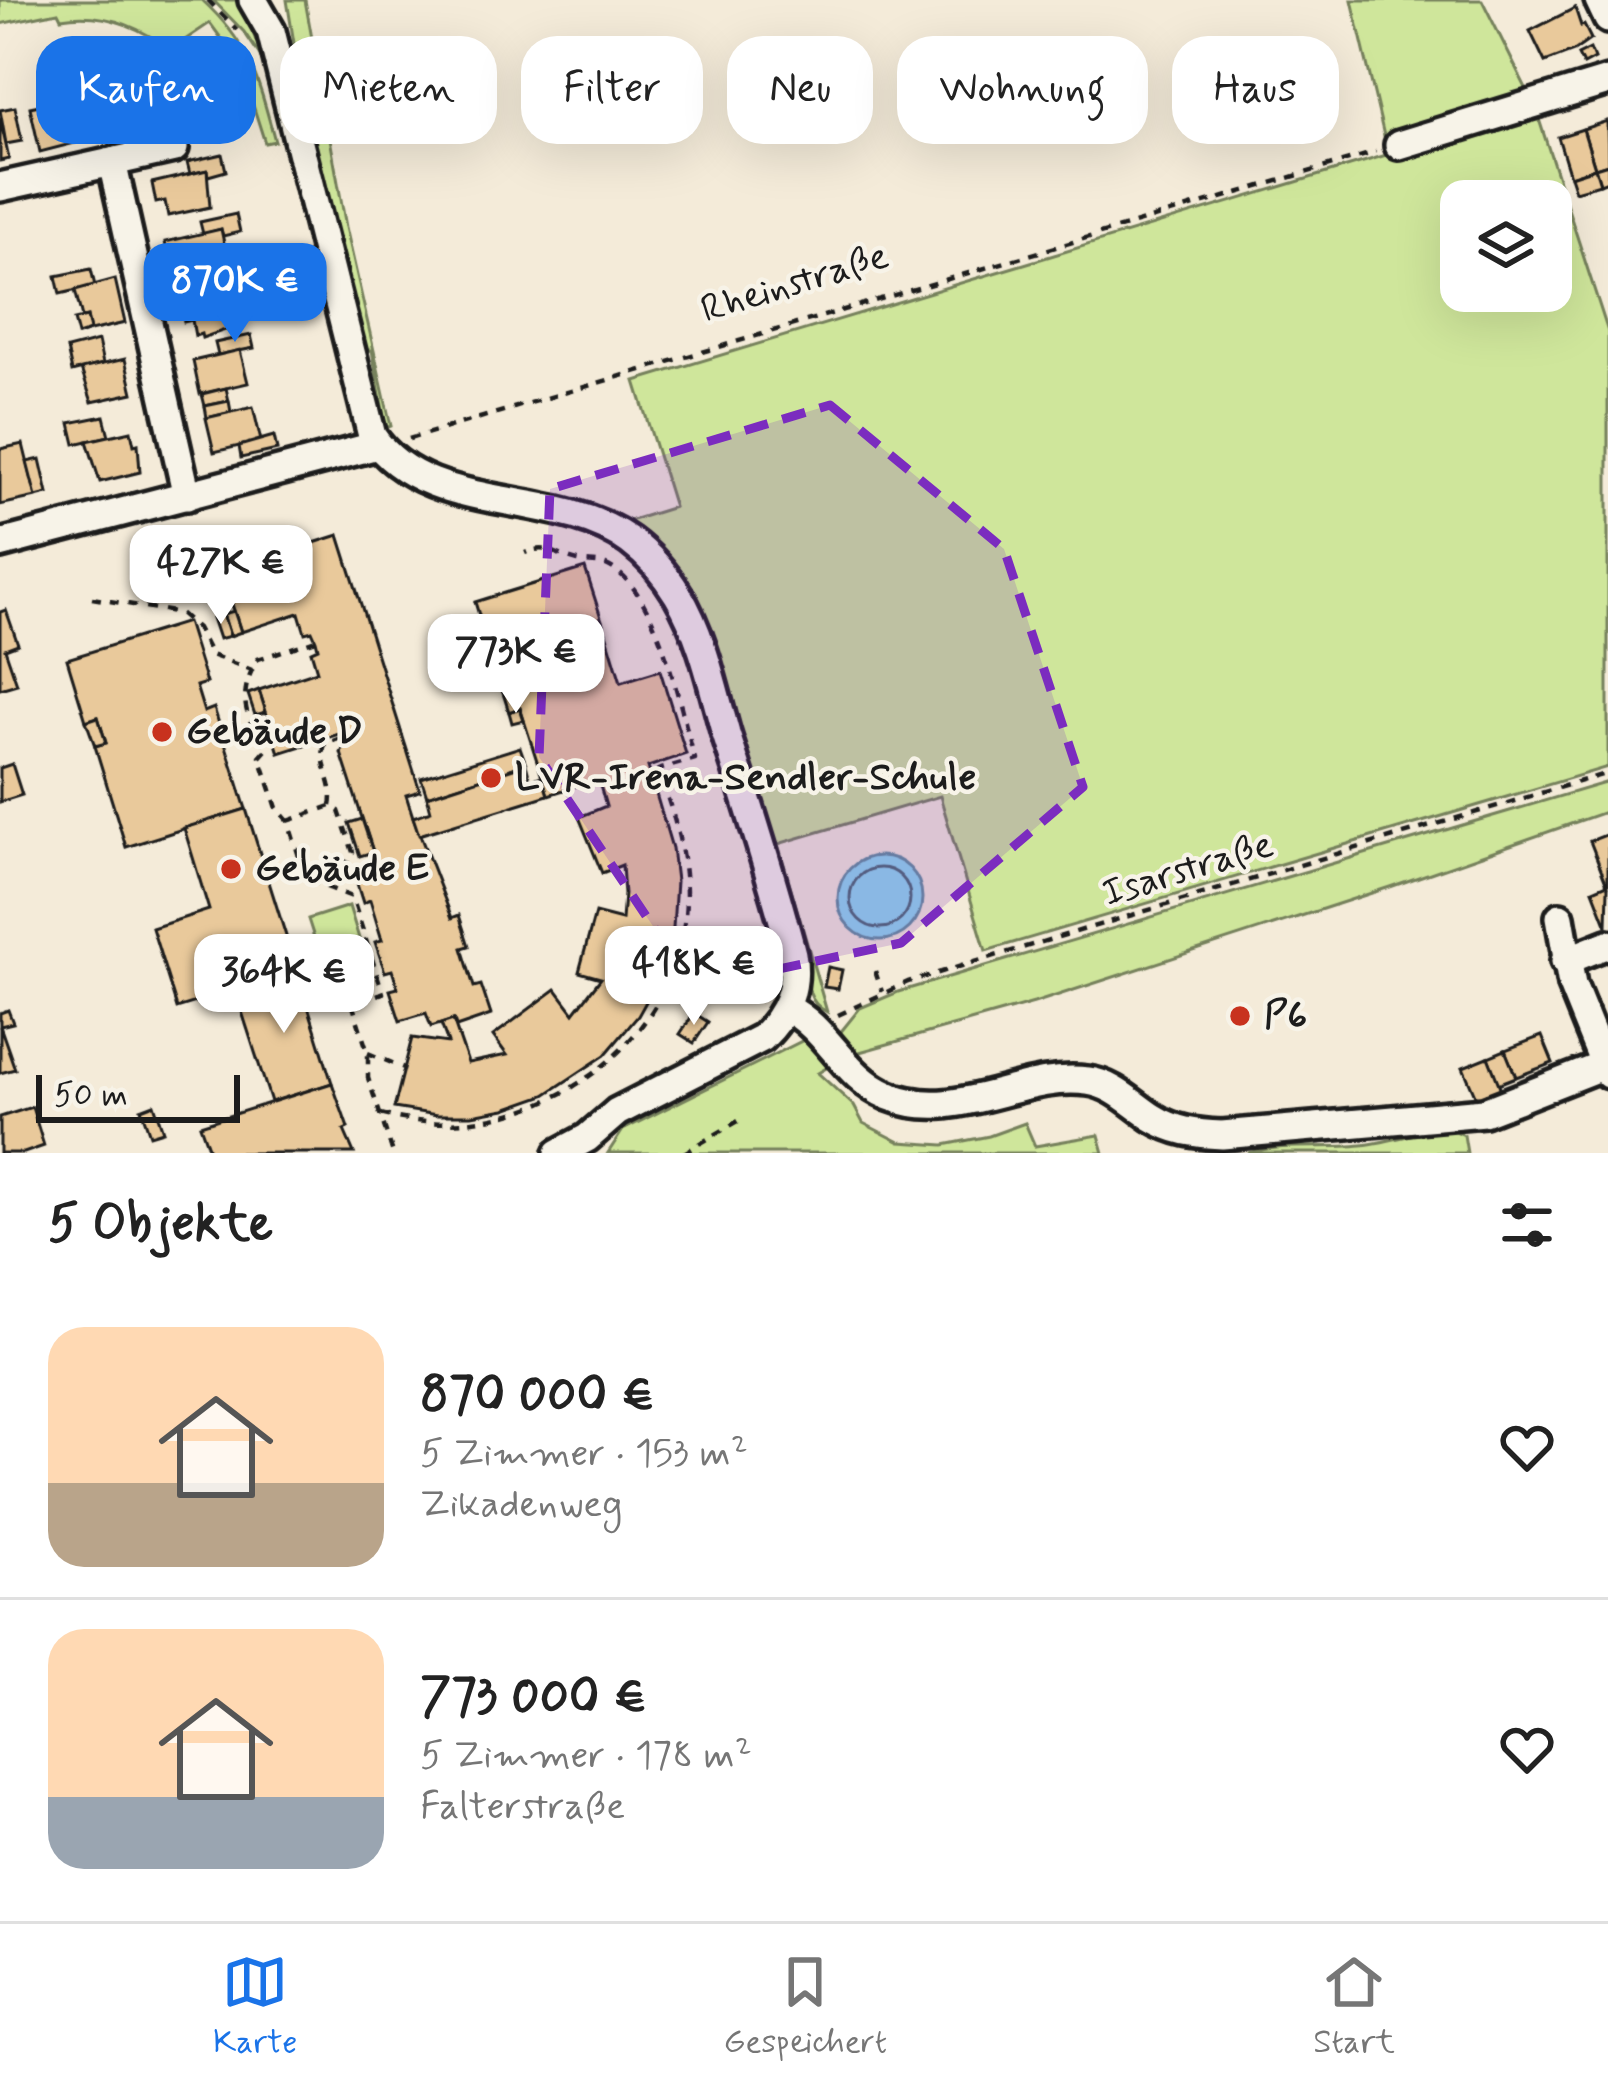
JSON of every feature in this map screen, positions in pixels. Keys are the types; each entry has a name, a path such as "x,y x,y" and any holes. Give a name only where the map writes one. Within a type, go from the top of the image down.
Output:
{"street":[{"path":"253,0 272,31"},
{"path":"273,0 272,31 362,407 378,446 427,481 601,524 629,540 667,578 698,640 788,937 794,975 787,1008 772,1029 753,1045 617,1112 587,1138 559,1153"},
{"path":"1598,0 1608,19"},
{"path":"1399,145 1608,81"},
{"path":"0,187 174,148"},
{"path":"112,162 187,496"},
{"path":"0,544 378,446"},
{"path":"787,1008 818,1027 847,1068 886,1095 932,1106 1047,1083 1090,1081 1108,1086 1155,1119 1192,1134 1484,1112 1606,1070 1565,961 1560,917"},
{"path":"1565,961 1608,944"}],"path":[{"name":"Rheinstraße","path":"378,446 1399,145"},
{"path":"381,1114 419,1124 472,1126 504,1121 556,1102 611,1063 646,1024 671,976 678,951 685,915 684,860 658,770 694,759 652,616 640,592 604,564 580,562 546,548 525,554"},
{"path":"92,598 180,613 197,628 211,655 252,670"},
{"path":"316,640 258,659 242,700 249,722 268,748 260,757 306,879 352,897 383,993 352,1003 368,1053 368,1078 393,1153"},
{"path":"331,806 334,795 321,754 325,744 346,736"},
{"name":"Isarstraße","path":"830,1018 882,992 1608,773"},
{"path":"287,821 331,806"},
{"path":"331,806 339,812 353,852 332,890"},
{"path":"875,971 882,992"},
{"path":"368,1053 404,1068"},
{"path":"684,1153 740,1120"}],"highlighted area":[{"path":"830,405 1004,549 1083,787 901,943 694,987 539,757 550,489"}],"green space":[{"path":"0,0 202,0 234,36 220,36 210,23 191,36 149,36 105,18 61,18 58,12 0,24"},
{"path":"213,0 241,0 254,36 244,32"},
{"path":"287,0 305,0 312,36 293,36"},
{"path":"1352,0 1482,0 1530,96 1385,140"},
{"path":"256,80 275,141 265,143 256,115"},
{"path":"1536,110 1559,180 1440,180 1440,312 1572,312 1572,221 1608,332 1608,767 986,951 940,796 778,844 827,1012 811,996 807,957 703,613 677,569 626,522 674,507 635,381"},
{"path":"313,144 331,144 391,426 386,428 372,350 362,351"},
{"path":"1608,782 1608,811 1390,887 1034,1003 856,1053 839,1034 860,1008 898,992"},
{"path":"349,906 373,984 333,997 308,919"},
{"path":"806,1039 828,1067 818,1073 854,1106 863,1123 900,1142 944,1145 1025,1123 1035,1146 1099,1135 1104,1153 608,1153 623,1130"},
{"path":"1446,1127 1464,1135 1467,1153 1248,1153 1362,1145"}],"water":[{"path":"880,856 910,868 922,898 910,928 880,940 850,928 838,898 850,868"}],"building":[{"path":"1575,8 1591,39 1545,62 1530,31"},
{"path":"1590,49 1594,59 1583,65 1578,55"},
{"path":"15,107 22,141 6,144 0,110"},
{"path":"0,118 9,159 0,161"},
{"path":"1607,121 1608,164 1595,168 1583,129"},
{"path":"1583,129 1595,168 1570,176 1558,137"},
{"path":"38,144 71,144 40,152"},
{"path":"222,154 226,171 190,174 187,162"},
{"path":"1608,164 1608,181 1600,184 1595,168"},
{"path":"1595,168 1600,184 1575,191 1570,176"},
{"path":"207,170 210,207 168,216 165,201 156,203 152,183"},
{"path":"236,214 240,232 223,236 221,229 203,234 200,222"},
{"path":"221,229 223,266 181,276 178,261 170,263 165,242"},
{"path":"91,269 95,286 60,294 56,276"},
{"path":"262,270 266,289 236,296 235,289 217,293 214,281"},
{"path":"115,279 125,323 90,331 75,290"},
{"path":"235,289 237,326 195,336 192,320 184,322 179,302"},
{"path":"87,317 90,331 78,335 74,320"},
{"path":"251,335 254,348 218,355 215,343"},
{"path":"98,341 103,364 72,372 67,349"},
{"path":"240,350 248,383 200,394 193,361"},
{"path":"125,359 133,393 92,402 81,369"},
{"path":"226,388 229,401 205,406 202,394"},
{"path":"229,401 231,412 207,418 205,406"},
{"path":"253,407 261,441 214,452 206,418"},
{"path":"104,416 109,436 75,444 70,423"},
{"path":"131,431 134,445 138,444 140,472 100,482 87,441"},
{"path":"274,436 277,450 241,458 239,446"},
{"path":"23,444 36,497 0,505 0,449"},
{"path":"40,459 48,494 36,497 27,462"},
{"path":"295,528 301,547 339,535 420,791 406,795 452,918 459,915 469,946 462,948 474,987 481,985 491,1015 456,1027 454,1020 431,1027 426,1013 400,1021 390,990 398,988 392,970 385,972 375,942 382,940 370,900 363,903 353,872 377,864 341,753 348,740 345,732 279,753 259,690 317,671 311,651 318,648 316,640 312,631 305,633 299,613 241,632 222,573 261,561 255,541"},
{"path":"255,541 261,561 241,566 235,547"},
{"path":"585,568 606,633 495,668 475,602"},
{"path":"6,610 18,644 5,649 17,684 0,689 0,612"},
{"path":"234,611 241,632 230,636 223,614"},
{"path":"223,614 230,636 219,639 212,618"},
{"name":"Gebäude D","path":"187,622 206,683 196,686 204,712 214,708 246,809 126,847 95,746 106,743 98,717 86,721 67,659"},
{"path":"606,633 621,682 660,670 686,754 648,767 672,848 676,881 673,928 658,980 638,1016 605,1055 545,1095 472,1115 394,1108 412,1038 448,1043 441,1024 453,1020 468,1063 507,1055 493,1036 556,989 574,1013 601,978 579,972 595,913 622,920 624,894 622,865 602,873 579,817 606,806 598,779 548,795 520,708 509,712 495,668"},
{"path":"259,690 266,712 255,715 248,694"},
{"path":"520,708 524,720 512,723 509,712"},
{"path":"98,717 106,743 95,746 86,721"},
{"path":"520,747 526,764 427,796 421,778"},
{"path":"12,764 22,795 0,802 0,768"},
{"path":"526,764 530,780 542,776 548,795 419,835 413,817 431,811 427,796"},
{"name":"Gebäude E","path":"246,809 297,971 177,1008 152,928 209,910 184,828"},
{"path":"362,819 373,852 360,856 349,823"},
{"path":"1608,834 1608,887 1590,841"},
{"path":"1608,887 1607,926 1593,890"},
{"path":"828,967 842,970 838,989 824,987"},
{"path":"297,971 332,1083 271,1102 235,990"},
{"path":"8,1010 13,1023 0,1026 0,1013"},
{"path":"694,1013 708,1022 694,1043 680,1034"},
{"path":"0,1026 15,1069 0,1073"},
{"path":"1542,1036 1553,1063 1516,1077 1505,1050"},
{"path":"1505,1050 1516,1077 1498,1084 1488,1057"},
{"path":"1488,1057 1502,1092 1478,1102 1463,1067"},
{"path":"332,1083 354,1153 210,1153 200,1125"},
{"path":"154,1104 163,1131 150,1135 141,1109"},
{"path":"32,1107 44,1146 24,1153 0,1153 0,1117"}],"place":[{"name":"Gebäude D","path":"162,732"},
{"name":"LVR-Irena-Sendler-Schule","path":"491,778"},
{"name":"Gebäude E","path":"231,869"},
{"name":"P6","path":"1240,1016"}]}
